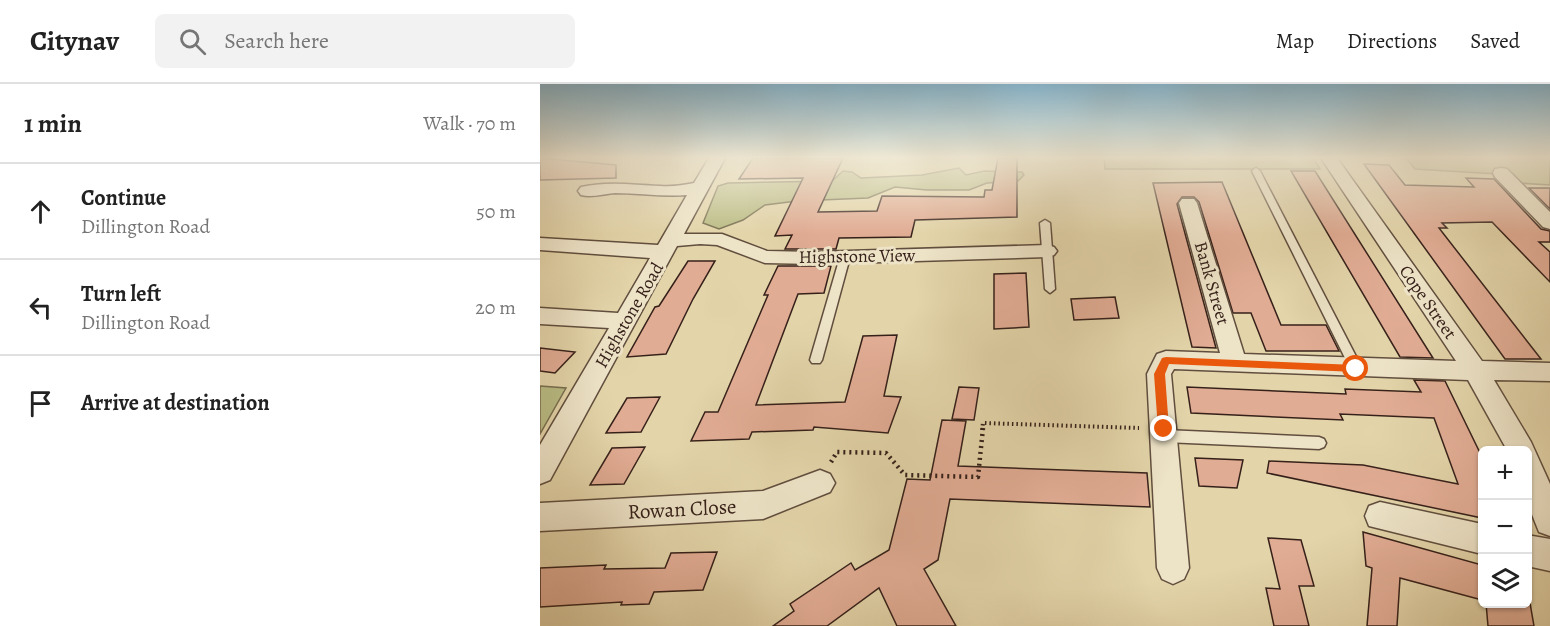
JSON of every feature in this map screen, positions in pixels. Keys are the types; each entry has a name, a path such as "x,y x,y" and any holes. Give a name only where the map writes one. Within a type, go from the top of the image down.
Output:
{"street":[{"name":"Highstone Road","path":"540,471 703,183"},
{"name":"Cope Street","path":"1346,183 1476,371 1519,446"},
{"path":"1511,183 1550,224"},
{"path":"587,191 615,188 664,192 700,188"},
{"name":"Bank Street","path":"1188,203 1235,364"},
{"name":"Highstone View","path":"540,244 650,252 700,237 723,240 735,247 765,257 1047,251"},
{"path":"540,316 625,321"},
{"path":"1173,568 1160,374 1166,360 1356,369 1550,372"},
{"path":"1532,475 1550,522"},
{"name":"Rowan Close","path":"540,517 763,505 820,483"},
{"path":"1380,516 1478,538"},
{"path":"1532,551 1550,555"}],"lane":[{"path":"1262,183 1356,369"},
{"path":"1045,223 1050,289"},
{"path":"816,360 845,257"},
{"path":"1164,432 1319,443"}],"path":[{"path":"820,483 837,452 886,453 905,475 978,477 983,423 1164,432"}],"green space":[{"path":"727,183 986,183 969,190 895,187 868,198 797,201 765,205 743,220 719,229 703,223 718,186"},
{"path":"1523,183 1550,183 1550,185"},
{"path":"540,386 566,388 540,434"}],"building":[{"path":"800,183 831,183 818,212 877,211 882,196 984,197 985,190 992,190 993,183 1017,183 1017,217 915,220 911,237 839,238 836,249 785,249 792,235 775,236"},
{"path":"1153,183 1223,183 1281,325 1326,325 1339,351 1266,351 1251,313 1233,313 1199,202 1194,197 1182,197 1177,204 1216,348 1192,347"},
{"path":"1298,183 1323,183 1433,358 1400,357"},
{"path":"1378,183 1474,187 1471,183 1498,183 1541,229 1550,231 1550,242 1539,242 1550,252 1550,282 1492,222 1442,223 1447,228 1439,228 1541,359 1505,359"},
{"path":"1529,188 1550,188 1550,209"},
{"path":"688,261 715,261 666,354 627,357 655,307 659,306"},
{"path":"778,266 831,266 824,293 798,294 756,405 845,402 863,336 897,335 884,396 901,397 888,433 814,427 813,430 752,432 749,439 691,441 705,412 718,412 768,295 764,295"},
{"path":"1026,273 1029,327 994,329 994,274"},
{"path":"1115,297 1119,318 1074,320 1071,299"},
{"path":"540,348 575,352 555,373 540,371"},
{"path":"1414,380 1445,381 1478,449 1478,517 1267,473 1269,461 1363,465 1458,484 1434,418 1340,414 1343,420 1191,413 1187,387 1346,394 1345,389 1421,392"},
{"path":"959,387 979,388 974,420 952,419"},
{"path":"660,397 641,432 606,433 627,398"},
{"path":"942,420 966,421 958,466 1147,473 1150,507 950,499 938,560 924,569 956,626 897,626 879,588 827,626 773,626 794,611 790,604 851,563 855,570 889,550 907,479 930,480"},
{"path":"645,447 624,484 590,485 612,448"},
{"path":"1195,458 1243,460 1237,488 1199,486"},
{"path":"1363,532 1478,564 1478,599 1400,578 1397,626 1367,626 1372,568 1366,566"},
{"path":"1268,538 1301,540 1314,586 1299,586 1309,626 1274,626 1266,588 1280,589"},
{"path":"717,552 703,590 654,592 649,604 621,605 622,602 540,607 540,568 606,565 604,569 665,568 671,553"},
{"path":"1486,608 1531,608 1534,626 1488,626"}],"route":[{"path":"1164,429 1160,374 1166,360 1356,369"}]}
